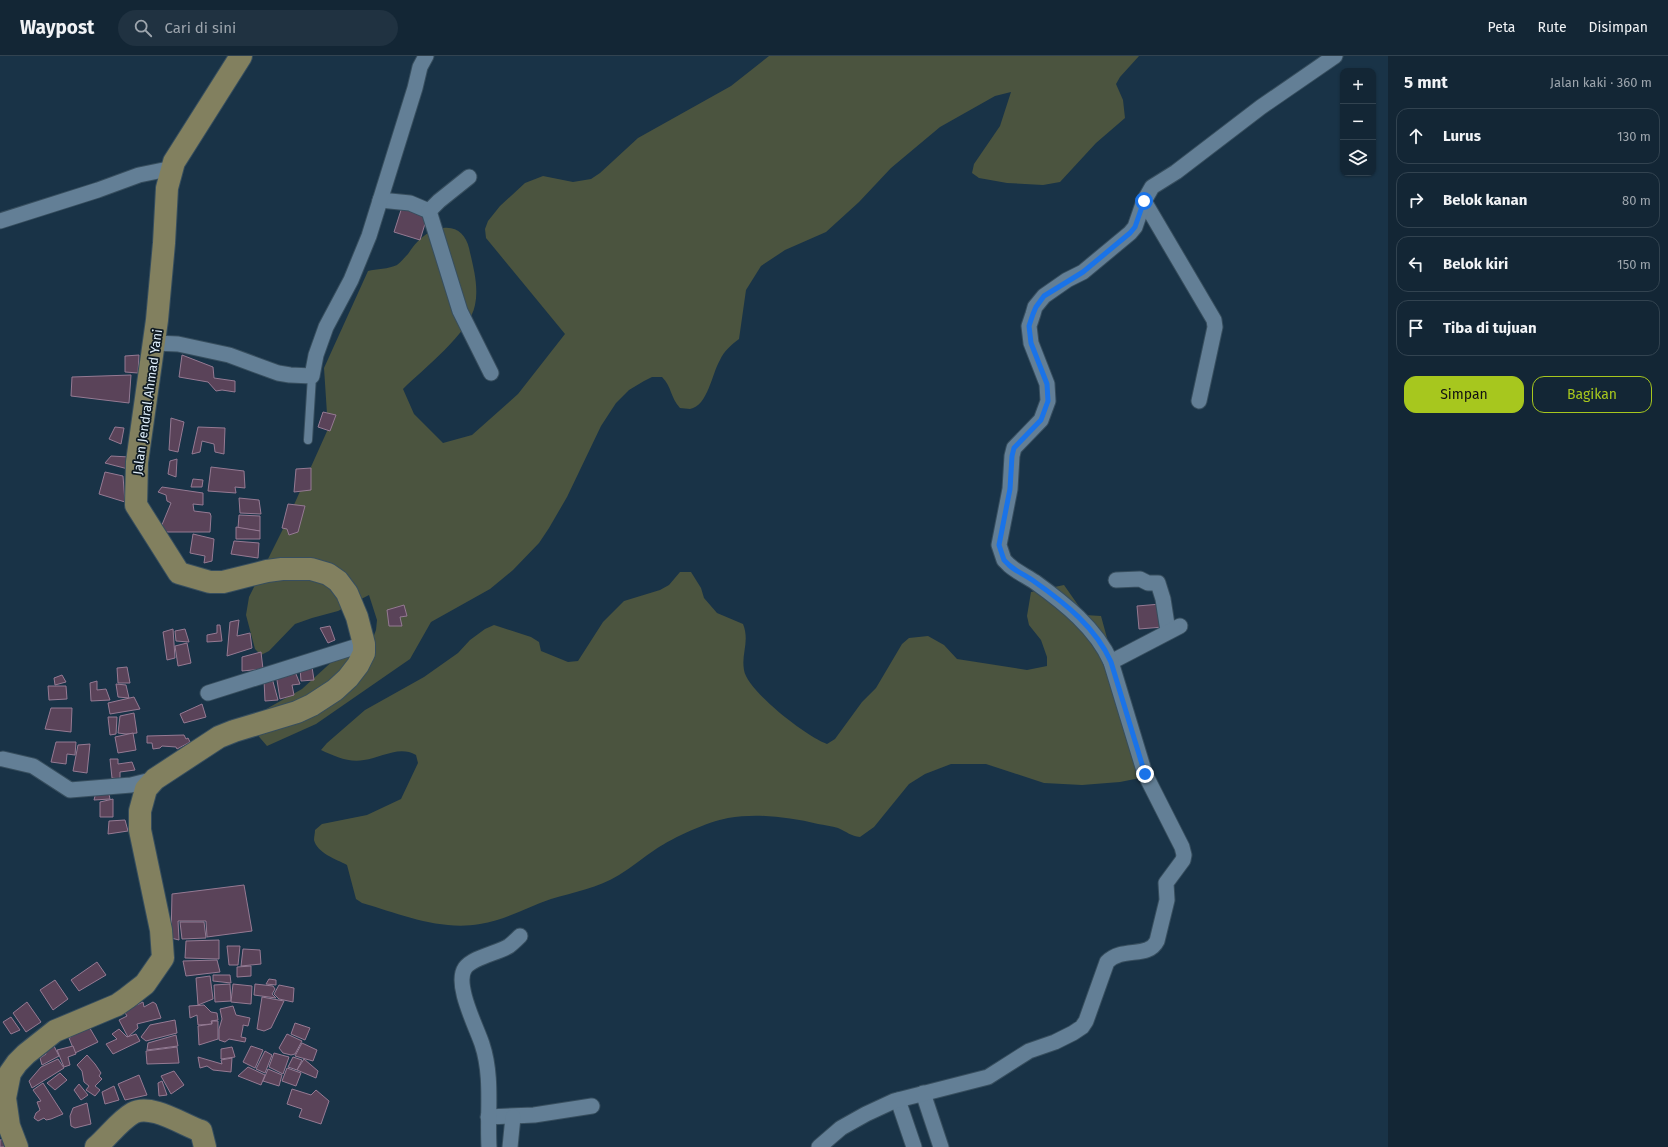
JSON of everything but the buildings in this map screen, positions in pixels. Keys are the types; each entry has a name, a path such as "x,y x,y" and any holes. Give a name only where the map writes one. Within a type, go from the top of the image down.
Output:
{"main road":[{"name":"Jalan Jendral Ahmad Yani","path":"17,1147 9,1126 6,1103 5,1074 26,1054 56,1032 117,1005 145,984 163,958 157,911 140,830 140,810 146,789 155,779 219,737 234,730 297,712 312,705 335,690 348,678 358,665 364,653 364,644 357,617 347,593 338,581 328,574 311,569 282,569 267,571 223,582 210,582 179,573 136,506 137,462 145,399 155,343 164,243 167,188 174,162 241,56"},
{"path":"96,1147 134,1112 144,1111 153,1111 188,1127 201,1131 205,1147"}],"street":[{"path":"155,343 178,344 229,356 278,373 312,376 316,355 326,327 351,280 369,236 415,88 420,67 426,56"},
{"path":"819,1147 854,1119 898,1100 988,1078 1029,1051 1055,1042 1073,1033 1082,1027 1086,1020 1107,962 1120,954 1150,950 1154,947 1157,941 1167,900 1166,883 1168,878 1181,864 1184,855 1182,847 1145,774 1111,662 1104,646 1095,635 1055,596 1009,565 1004,560 999,545 1009,496 1010,467 1014,448 1041,420 1048,401 1047,384 1031,343 1029,326 1036,307 1044,296 1083,272 1122,241 1135,227 1144,201 1152,187 1176,172 1261,107 1336,56"},
{"path":"0,220 98,190 139,175 172,168"},
{"path":"429,211 469,177"},
{"path":"380,200 410,203 429,211 460,311 491,373"},
{"path":"1144,201 1214,320 1215,328 1199,401"},
{"path":"1111,662 1174,628 1158,583 1140,580 1116,580"},
{"path":"208,693 364,644"},
{"path":"3,759 33,766 70,790 131,785 155,779"},
{"path":"489,1147 488,1067 482,1044 461,984 466,967 480,958 509,946 520,936"},
{"path":"923,1093 941,1147"},
{"path":"898,1100 914,1147"},
{"path":"488,1117 513,1117 592,1106"},
{"path":"510,1147 513,1117"}],"lane":[{"path":"308,440 312,376"}],"green space":[{"path":"769,56 1139,56 1120,77 1116,84 1123,100 1125,118 1096,143 1060,182 1043,185 1007,183 979,178 972,173 974,164 1000,126 1011,92 995,96 940,127 891,168 859,202 826,232 785,250 761,266 746,290 739,339 728,348 722,357 705,396 696,407 690,409 680,408 662,377 652,377 629,390 616,403 601,426 567,497 549,528 539,543 513,570 490,589 431,622 410,659 316,724 267,746 255,732 261,714 268,708 302,689 337,657 373,638 376,630 377,620 369,595 338,611 295,624 269,651 261,655 255,649 246,615 249,597 284,527 328,429 324,368 368,271 397,265 422,237 437,229 453,228 460,232 466,239 476,283 475,305 471,316 455,339 445,350 403,389 414,414 443,443 472,435 518,394 565,334 486,238 485,229 488,221 500,206 525,183 543,176 573,182 591,179 600,173 638,138 731,86"},
{"path":"680,572 691,572 701,588 704,598 717,613 743,624 746,636 743,664 744,670 755,689 766,701 793,723 818,740 827,744 835,739 862,702 876,688 902,644 909,638 928,636 944,645 957,659 1027,670 1047,666 1047,657 1041,640 1029,625 1027,616 1031,592 1064,585 1085,615 1101,616 1145,777 1120,782 1082,785 1044,783 986,764 951,764 925,774 909,784 874,827 860,837 851,835 836,827 796,819 762,816 728,818 691,830 656,849 629,869 603,883 542,902 499,920 480,924 465,926 450,925 420,920 362,903 356,899 347,865 319,849 314,840 315,830 322,824 367,815 401,799 418,763 416,755 403,751 358,761 347,760 321,750 327,743 365,710 424,677 458,653 470,640 485,629 494,625 531,637 539,642 541,651 568,662 578,661 603,622 624,601 660,590 669,585"}],"route":[{"path":"1144,201 1135,227 1122,241 1083,272 1067,280 1044,296 1036,307 1029,326 1031,343 1047,384 1048,401 1041,420 1014,448 1010,467 1010,489 1004,527 999,545 1004,560 1009,565 1055,596 1095,635 1104,646 1111,662 1145,774"}]}
